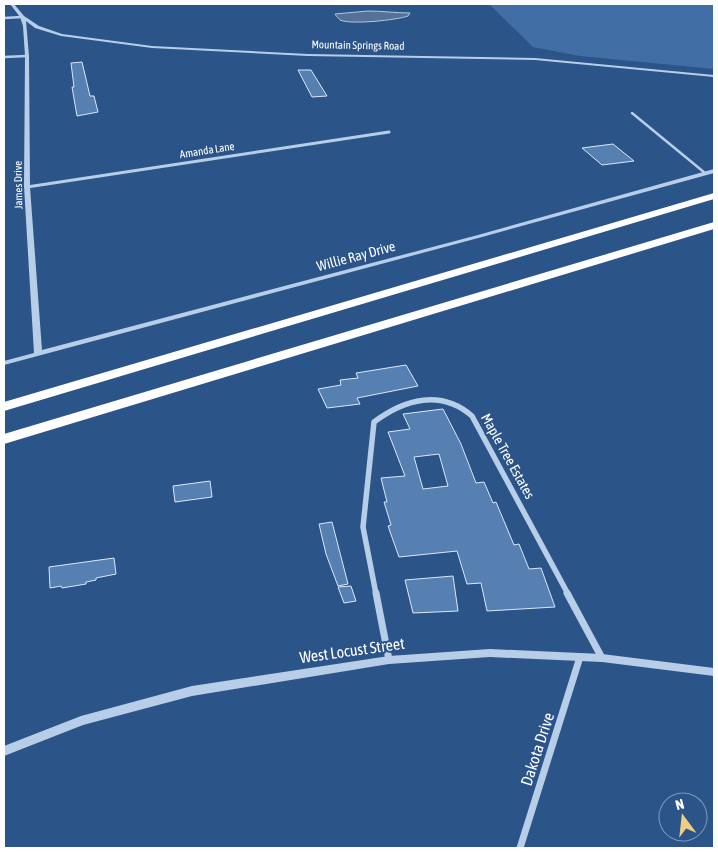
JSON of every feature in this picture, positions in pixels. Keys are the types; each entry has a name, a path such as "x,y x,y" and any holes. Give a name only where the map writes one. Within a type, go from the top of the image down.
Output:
{"highway":[{"path":"4,408 714,196"},
{"path":"4,439 714,225"}],"street":[{"name":"Mountain Springs Road","path":"12,4 22,17 38,27 62,35 152,47 308,55 535,59 714,76"},
{"path":"4,18 22,17"},
{"name":"James Drive","path":"22,17 25,26 27,56 27,187 38,353"},
{"path":"4,57 27,56"},
{"name":"Amanda Lane","path":"27,187 389,132"},
{"name":"Willie Ray Drive","path":"4,363 480,236 714,170"},
{"name":"Maple Tree Estates","path":"389,660 362,528 374,422 386,412 409,402 438,399 458,404 472,416 602,658"},
{"name":"West Locust Street","path":"4,751 80,721 192,691 389,660 490,653 602,658 714,672"},
{"name":"Dakota Drive","path":"520,848 580,657"}],"lane":[{"path":"632,113 705,173"}],"shaded area":[{"path":"489,4 714,4 714,69 580,56 533,47"},
{"path":"368,11 410,13 402,18 363,22 340,20 335,14"}],"building":[{"path":"82,62 90,96 94,96 98,112 77,116 72,87 74,87 71,63"},
{"path":"298,70 311,70 327,96 312,97"},
{"path":"613,144 634,161 602,165 582,148"},
{"path":"406,365 418,386 357,398 360,404 327,408 318,389 341,385 340,380 358,378 356,373"},
{"path":"443,409 461,444 476,483 484,482 493,503 496,502 514,545 519,544 529,569 541,568 555,607 487,611 481,583 467,584 457,551 399,557 388,526 391,525 384,502 387,502 381,478 405,476 388,432 410,429 403,414","holes":["439,454 448,486 423,489 414,457"]},
{"path":"210,481 212,497 175,502 173,486"},
{"path":"332,522 348,584 338,586 326,554 319,524"},
{"path":"114,558 116,574 96,578 96,580 86,582 86,584 50,588 49,567"},
{"path":"453,576 458,611 413,613 405,580"},
{"path":"351,586 356,601 344,603 338,587"}]}
